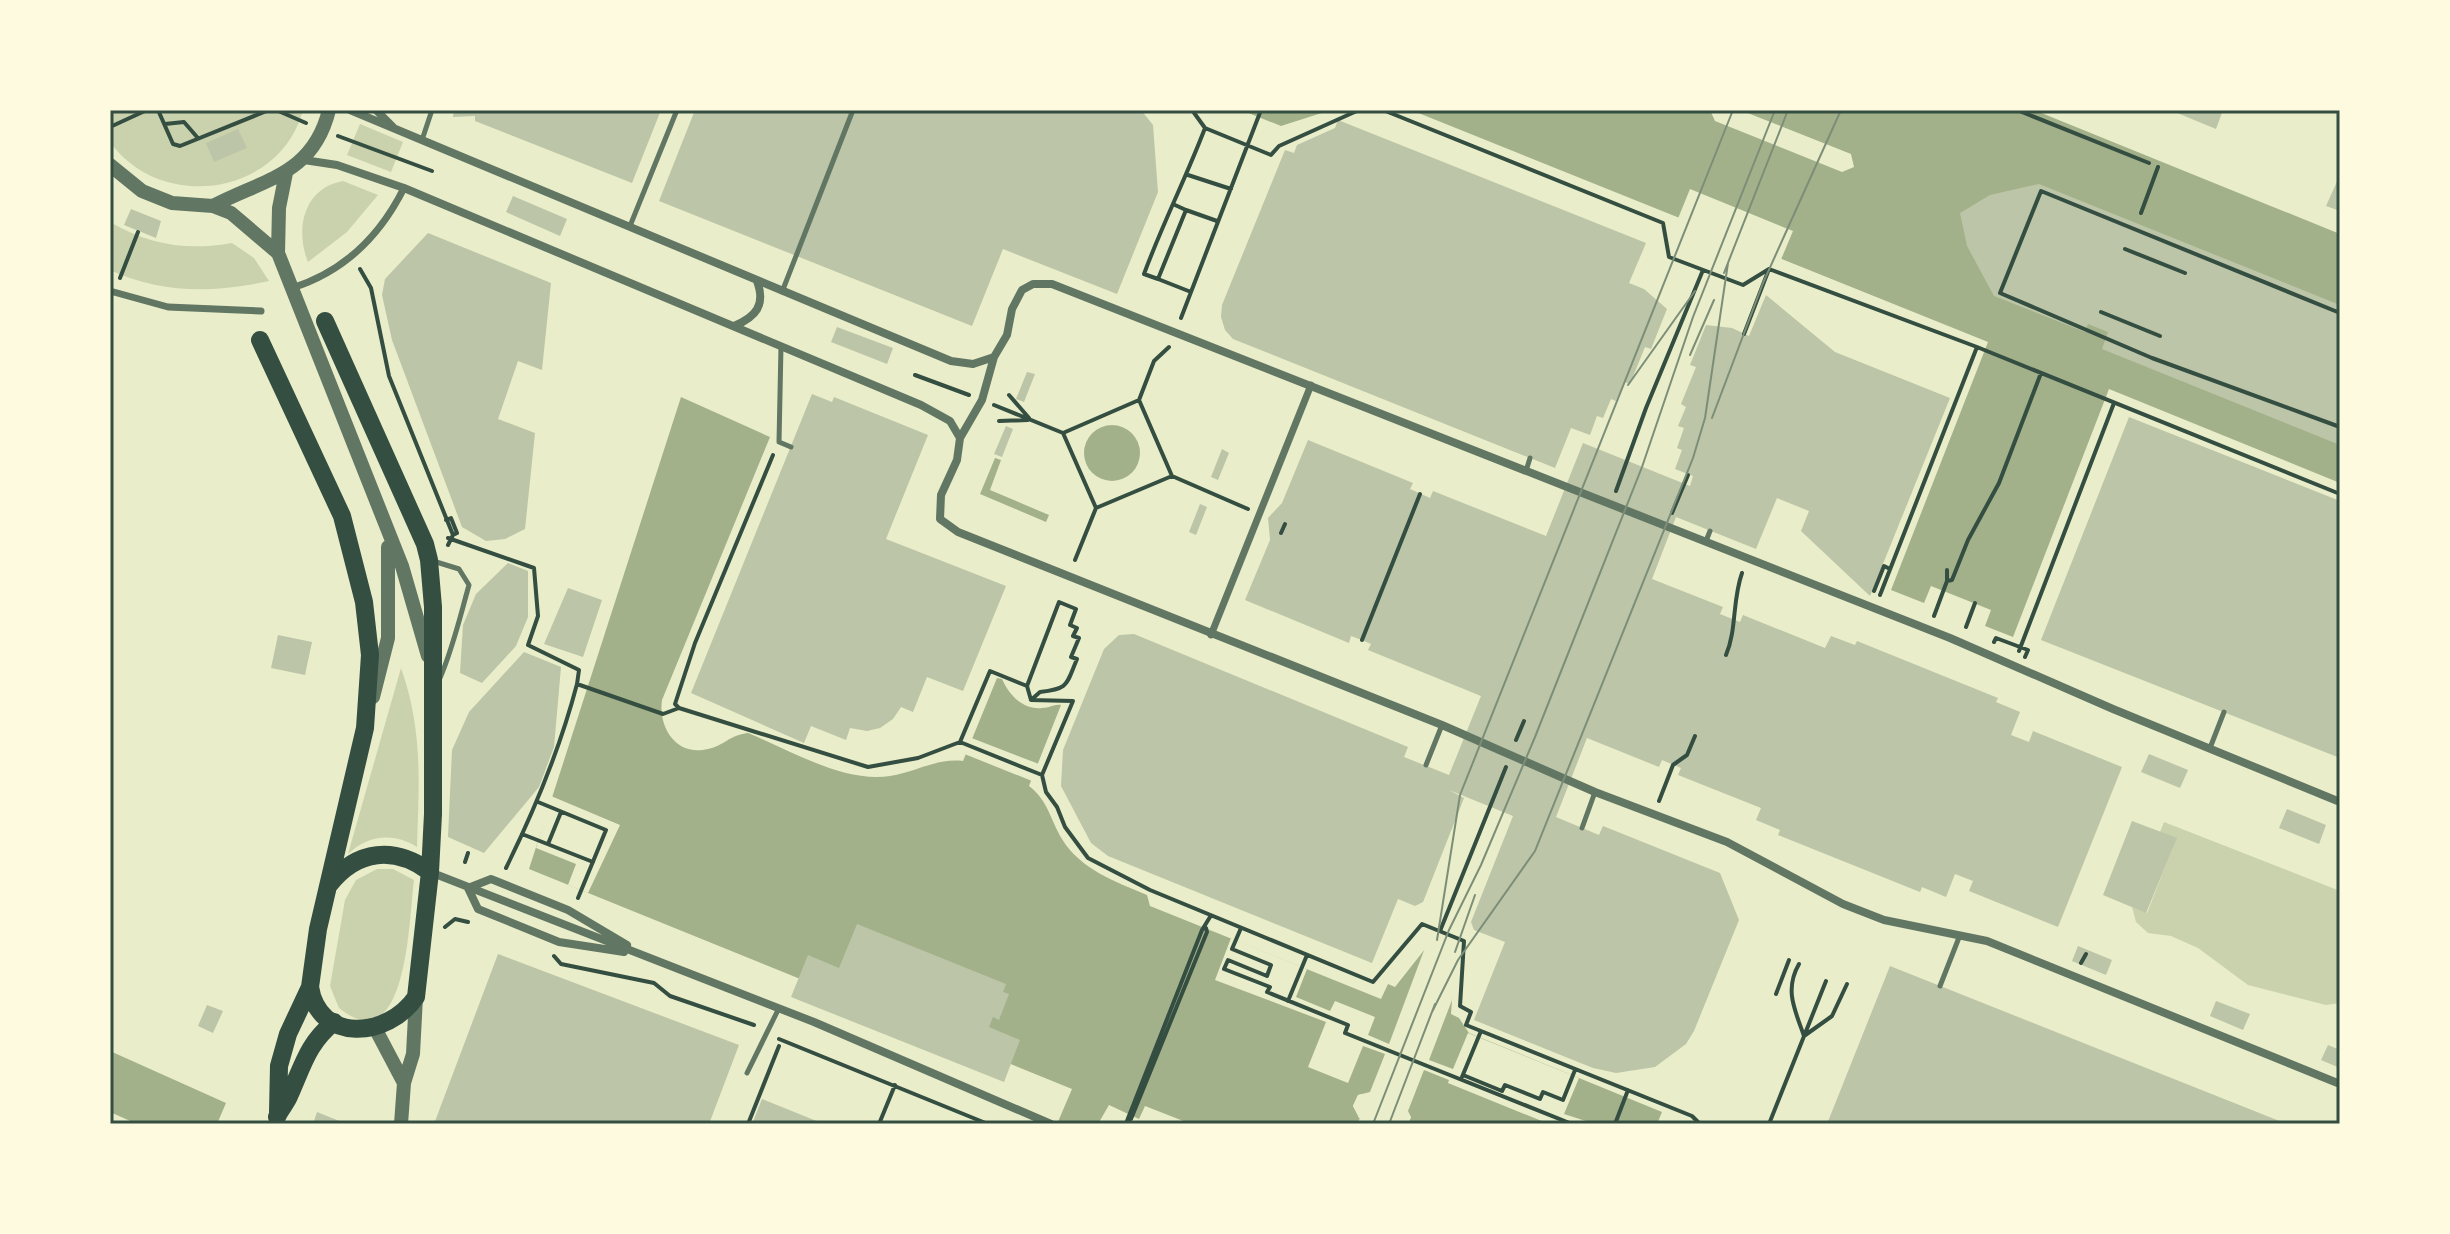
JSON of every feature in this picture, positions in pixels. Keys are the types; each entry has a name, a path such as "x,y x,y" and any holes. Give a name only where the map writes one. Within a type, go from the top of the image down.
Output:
{"main road":[{"path":"310,987 317,1008 334,1022 375,1028 405,1013 416,997 430,872 433,686 429,560 425,544 325,321"},
{"path":"260,340 342,516 366,615 370,655 365,728 327,887 310,987 283,1052 276,1093 276,1118"},
{"path":"327,887 346,867 383,853 406,856 430,872"},
{"path":"276,1118 289,1098 308,1050 334,1022"}],"street":[{"path":"213,206 286,173 304,160 329,110"},
{"path":"350,110 951,361 973,364 994,357"},
{"path":"376,110 393,128"},
{"path":"304,160 337,165 404,188 930,409 950,421 960,438"},
{"path":"112,172 142,191 172,203 213,206 243,220 278,253"},
{"path":"286,173 279,208 278,253 386,526 419,619 433,686"},
{"path":"292,288 320,279 353,256 386,220 404,188"},
{"path":"734,326 758,311 761,293 757,281"},
{"path":"2340,802 1950,638 1525,472 1066,287 1042,283 1022,290 1012,309 1004,343 994,357 982,400 960,438 957,460 941,495 939,512 945,524 1211,635 1511,753 1595,792 1727,842 1843,904 1884,920 1960,934 2015,953 2340,1084"},
{"path":"112,292 168,307 261,311"},
{"path":"1211,635 1311,385"},
{"path":"365,728 388,638 390,565 386,526"},
{"path":"430,872 779,1008 1051,1124"},
{"path":"468,888 491,879 568,910 644,956"},
{"path":"468,888 478,909 559,942 644,956"},
{"path":"401,1124 404,1083 413,1054 416,997"},
{"path":"375,1028 404,1083"}],"lane":[{"path":"422,140 432,110"},
{"path":"630,226 677,110"},
{"path":"782,292 853,110"},
{"path":"781,346 779,442 791,447"},
{"path":"1525,472 1530,458"},
{"path":"1706,541 1710,531"},
{"path":"429,560 459,569 469,585 455,627 454,647 433,686"},
{"path":"2209,749 2224,712"},
{"path":"1426,765 1442,725"},
{"path":"1582,828 1595,792"},
{"path":"1940,986 1960,934"},
{"path":"747,1073 779,1008"}],"path":[{"path":"110,127 147,110"},
{"path":"158,110 173,144 190,143 197,137 269,110"},
{"path":"246,110 247,117"},
{"path":"276,110 306,123"},
{"path":"1192,110 1205,128 1271,155 1279,146 1359,110"},
{"path":"1181,318 1261,110"},
{"path":"1383,110 1663,223 1669,257 1743,285 1769,269"},
{"path":"2017,110 2149,163"},
{"path":"165,124 184,122 197,137"},
{"path":"1191,292 1144,274 1205,128"},
{"path":"336,135 432,171"},
{"path":"427,184 437,157"},
{"path":"2141,213 2158,167"},
{"path":"1187,175 1231,189"},
{"path":"2340,313 2041,191 2000,293 2207,380 2340,427"},
{"path":"1175,205 1218,221"},
{"path":"1158,279 1186,210"},
{"path":"112,292 138,232"},
{"path":"2125,249 2185,273"},
{"path":"353,256 371,288 389,376 447,522 451,518 457,533 451,537 534,568 538,616 528,645 579,670 560,749 505,869"},
{"path":"1744,334 1769,269"},
{"path":"1769,269 1977,347 2340,494"},
{"path":"1611,504 1646,408 1703,270"},
{"path":"2101,312 2160,336"},
{"path":"1169,347 1154,361 1139,400 1172,476 1250,510"},
{"path":"1875,589 1884,566 1890,569 1977,347"},
{"path":"909,389 920,361"},
{"path":"1947,581 1952,580 1968,540 1999,483 2041,373"},
{"path":"915,375 973,397"},
{"path":"1009,395 1030,420"},
{"path":"1063,433 1139,400"},
{"path":"2024,636 2114,403"},
{"path":"992,404 1063,433 1096,508"},
{"path":"999,421 1030,420"},
{"path":"779,442 675,695 675,704 679,708 868,767 918,758 963,743 1042,775"},
{"path":"1667,526 1688,475"},
{"path":"1075,560 1096,508 1172,476"},
{"path":"1362,640 1420,494"},
{"path":"1281,533 1285,524"},
{"path":"1726,655 1734,635 1731,618 1735,591 1747,559"},
{"path":"1932,621 1947,581 1947,570"},
{"path":"1059,602 1076,609 1070,625 1077,628 1073,636 1079,638 1071,657 1077,659 1063,689 1040,692 1031,700 1027,686 1059,602"},
{"path":"1964,633 1975,603"},
{"path":"1996,638 2028,650"},
{"path":"963,743 990,671 1027,686"},
{"path":"577,684 663,714 679,708"},
{"path":"1031,700 1073,701 1042,775 1046,792 1057,807 1065,827 1088,858 1150,890 1373,982 1422,924 1464,941 1460,1006 1471,1012 1466,1025 1692,1116 1700,1124"},
{"path":"1518,735 1524,721"},
{"path":"1654,815 1673,765 1687,755 1695,736"},
{"path":"1440,931 1511,753"},
{"path":"538,802 606,830 578,898"},
{"path":"548,844 561,812"},
{"path":"522,834 593,862"},
{"path":"465,862 468,853"},
{"path":"444,928 455,919 458,910"},
{"path":"1126,1123 1211,916"},
{"path":"455,919 477,924"},
{"path":"1241,928 1232,949 1271,965 1267,976 1228,960 1224,969 1270,987 1267,992 1348,1025 1345,1033 1502,1091 1505,1085 1540,1099 1543,1092 1563,1100 1575,1069"},
{"path":"552,954 561,964 654,983 670,996 751,1022 766,1034 988,1124"},
{"path":"1288,1001 1307,955"},
{"path":"2082,958 2093,957"},
{"path":"1776,994 1789,960"},
{"path":"1799,964 1790,984 1791,1000 1804,1036"},
{"path":"1769,1124 1826,981"},
{"path":"1804,1036 1832,1016 1847,984"},
{"path":"1462,1077 1481,1031"},
{"path":"748,1124 781,1040"},
{"path":"1462,1077 1572,1124"},
{"path":"879,1124 895,1085"},
{"path":"1615,1124 1628,1090"}],"shaded area":[{"path":"110,110 303,110 290,139 270,161 245,177 217,185 187,186 158,179 132,165 110,142"},
{"path":"1241,110 1331,110 1281,126"},
{"path":"1411,110 2034,110 2340,234 2340,483 2109,389 2013,637 1985,626 1991,610 1931,586 1924,603 1891,590 1988,342"},
{"path":"360,124 403,142 391,172 347,155"},
{"path":"343,181 378,195 347,232 308,262 302,237 306,212 319,192"},
{"path":"110,222 139,236 169,244 200,246 232,243 254,258 269,281 229,288 188,289 129,278 110,270"},
{"path":"681,397 770,437 662,700 666,729 678,744 687,749 708,749 748,733 835,770 872,777 890,776 935,763 963,761 997,678 1002,679 1013,696 1029,707 1061,705 1029,786 1045,804 1062,839 1089,866 1147,895 1150,906 1381,999 1388,984 1395,987 1425,949 1455,960 1451,1014 1459,1018 1469,1033 1662,1112 1657,1124 1408,1124 1411,1117 1395,1101 1381,1095 1366,1094 1358,1095 1353,1106 1359,1118 1374,1124 1191,1124 1145,1106 1139,1119 1109,1105 1098,1124 1057,1124 1072,1089 529,869"},
{"path":"1112,425 1132,433 1140,453 1132,473 1112,481 1092,473 1084,453 1092,433"},
{"path":"995,458 1001,460 990,490 1049,515 1046,522 980,494"},
{"path":"401,668 416,735 419,778 417,847 399,839 381,838 372,839 348,854"},
{"path":"2164,822 2340,891 2340,1003 2326,1005 2248,985 2198,948 2171,936 2148,933 2136,922 2132,907 2147,913 2176,839 2160,832"},
{"path":"377,869 393,869 414,880 410,923 400,978 392,1002 379,1017 362,1020 339,1008 330,986 345,900 356,880"},
{"path":"110,1051 226,1103 217,1124 137,1124 110,1112"}],"pier":[{"path":"1710,110 1740,110 1851,154 1854,167 1842,172 1715,121"},
{"path":"1690,189 1793,231 1780,262 1677,221"},
{"path":"969,737 1039,764 1032,781 962,753"},
{"path":"551,796 620,825 588,893 568,885 576,864 536,848"},
{"path":"1231,938 1307,969 1296,997 1330,1011 1335,1001 1375,1017 1368,1035 1389,1044 1426,945 1457,957 1457,987 1429,1060 1453,1069 1468,1033 1579,1078 1564,1114 1595,1124 1549,1124 1448,1083 1449,1080 1424,1070 1408,1111 1411,1117 1408,1124 1404,1124 1407,1117 1401,1109 1372,1096 1361,1099 1358,1106 1362,1115 1378,1124 1357,1124 1360,1118 1353,1106 1358,1095 1370,1092 1385,1054 1363,1046 1348,1083 1308,1067 1326,1022 1215,980"}],"building":[{"path":"454,110 661,110 632,183 475,121 475,116 453,117"},
{"path":"695,110 1141,110 1153,125 1158,192 1117,294 1003,249 972,326 659,201"},
{"path":"2170,110 2223,110 2216,129"},
{"path":"1338,120 1646,243 1629,283 1644,289 1667,309 1651,349 1645,347 1630,384 1624,382 1616,401 1611,399 1603,418 1597,416 1590,435 1571,428 1555,468 1233,339 1225,330 1221,317 1222,305 1285,150 1294,153 1297,145 1335,128"},
{"path":"238,129 247,148 214,162 206,143"},
{"path":"2340,175 2340,211 2326,206"},
{"path":"2039,184 2340,305 2340,445 2102,349 2108,332 2088,324 2085,332 1994,296 1967,246 1960,213 1990,195"},
{"path":"513,196 567,219 560,236 506,212"},
{"path":"131,209 161,221 156,238 124,225"},
{"path":"428,233 551,283 542,370 518,361 498,419 535,433 525,529 505,539 486,541 462,527 392,340 382,295 385,279"},
{"path":"1766,295 1835,352 1950,398 1870,596 1801,531 1809,511 1777,498 1756,549 1676,517 1652,579 1723,607 1720,614 1740,622 1743,615 1825,648 1831,636 1855,645 1857,641 1998,698 1996,702 2020,712 2011,735 2029,742 2033,731 2122,767 2058,927 1969,891 1973,881 1955,874 1946,897 1922,887 1920,892 1778,835 1780,830 1756,820 1761,808 1678,775 1681,768 1662,760 1659,767 1587,738 1556,817 1599,835 1603,826 1720,873 1739,920 1686,1044 1655,1067 1616,1073 1593,1068 1474,1020 1505,942 1474,930 1471,922 1513,816 1449,790 1464,798 1423,902 1415,906 1398,899 1372,963 1108,856 1091,843 1061,786 1063,750 1104,649 1119,635 1134,634 1408,747 1404,757 1449,775 1481,696 1368,650 1371,644 1362,640 1351,636 1349,643 1245,600 1270,540 1268,518 1282,503 1308,440 1413,483 1410,489 1430,498 1433,491 1546,536 1583,443 1690,486 1693,476 1675,469 1682,450 1677,448 1684,428 1678,426 1686,407 1681,404 1696,367 1690,365 1706,325 1732,328 1749,336"},
{"path":"837,327 893,348 887,364 831,342"},
{"path":"1027,372 1035,374 1024,402 1016,399"},
{"path":"812,394 832,402 834,397 928,435 886,539 1006,586 963,691 927,677 913,712 901,707 893,719 880,728 867,731 850,728 846,740 811,726 804,743 691,693"},
{"path":"2129,417 2340,501 2340,758 2041,640"},
{"path":"1006,426 1013,429 1002,457 994,454"},
{"path":"1222,449 1229,453 1218,480 1211,477"},
{"path":"1200,504 1207,507 1196,535 1189,532"},
{"path":"508,563 528,571 528,617 516,646 482,683 460,673 463,625 476,594"},
{"path":"568,588 602,600 583,657 544,644"},
{"path":"278,635 312,642 305,675 271,668"},
{"path":"524,652 561,667 554,747 539,787 484,853 448,837 452,750 469,712"},
{"path":"2149,754 2188,770 2180,788 2141,772"},
{"path":"2287,809 2326,825 2319,844 2279,828"},
{"path":"2132,821 2177,838 2146,913 2103,895"},
{"path":"857,924 1006,984 1003,992 1009,994 999,1020 993,1017 989,1027 1020,1040 1004,1082 791,997 808,955 839,968"},
{"path":"2078,946 2112,960 2106,975 2072,961"},
{"path":"498,954 739,1045 709,1124 434,1124"},
{"path":"1890,966 2287,1124 1827,1124"},
{"path":"2216,1001 2250,1014 2243,1030 2210,1016"},
{"path":"207,1005 223,1011 213,1033 198,1026"},
{"path":"2328,1045 2340,1050 2340,1068 2321,1060"},
{"path":"762,1099 824,1124 752,1124"},
{"path":"317,1112 347,1124 313,1124"}],"tram line":[{"path":"1437,940 1460,795 1733,110"},
{"path":"1373,1124 1449,930 1481,865 1535,737 1642,467 1693,317 1775,110"},
{"path":"1724,273 1788,110"},
{"path":"1712,418 1763,283 1841,110"},
{"path":"1432,1012 1458,960 1535,851 1693,458 1705,418 1728,263"},
{"path":"1628,385 1695,291"},
{"path":"1690,355 1714,300"},
{"path":"1455,952 1475,895"},
{"path":"1389,1124 1435,1004"}]}
